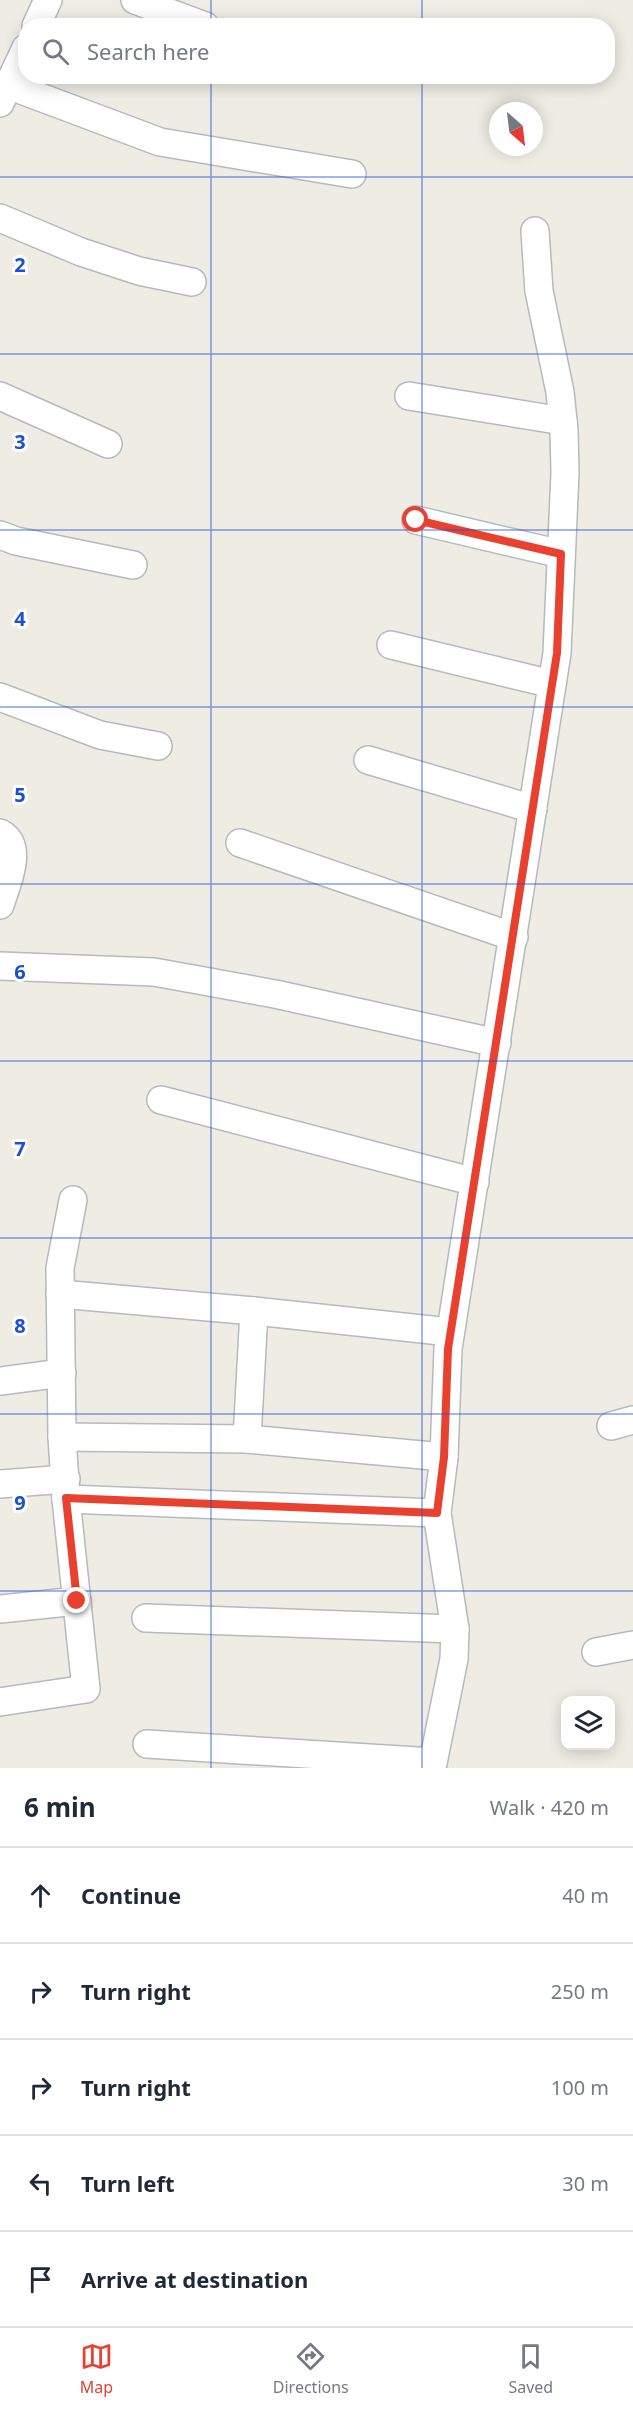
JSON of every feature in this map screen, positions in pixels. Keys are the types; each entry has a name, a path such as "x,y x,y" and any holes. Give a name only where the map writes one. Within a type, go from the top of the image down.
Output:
{"street":[{"path":"40,18 48,0"},
{"path":"135,0 183,18"},
{"path":"18,65 4,94 160,142 352,174"},
{"path":"0,218 81,252 139,271 192,282"},
{"path":"147,1744 433,1765 454,1659 455,1629 437,1513 444,1457 448,1349 557,653 565,473 563,420 560,392 539,291 535,231"},
{"path":"0,396 108,444"},
{"path":"409,396 563,420"},
{"path":"416,520 561,554"},
{"path":"0,535 16,541 133,564"},
{"path":"391,645 552,684"},
{"path":"0,697 100,735 158,746"},
{"path":"368,760 533,809"},
{"path":"0,833 10,843 14,858 0,905"},
{"path":"240,843 514,937"},
{"path":"0,966 154,972 275,994 497,1043"},
{"path":"161,1100 475,1182"},
{"path":"0,1702 86,1689 62,1437 60,1268 73,1200"},
{"path":"60,1294 254,1311 450,1332"},
{"path":"247,1439 254,1311"},
{"path":"0,1381 62,1373"},
{"path":"62,1437 247,1439 444,1457"},
{"path":"0,1484 437,1513"},
{"path":"0,1609 77,1601"},
{"path":"146,1618 455,1629"},
{"path":"596,1652 633,1645"}],"route":[{"path":"77,1601 66,1498 437,1513 444,1457 448,1349 557,653 561,554 416,520"}]}
